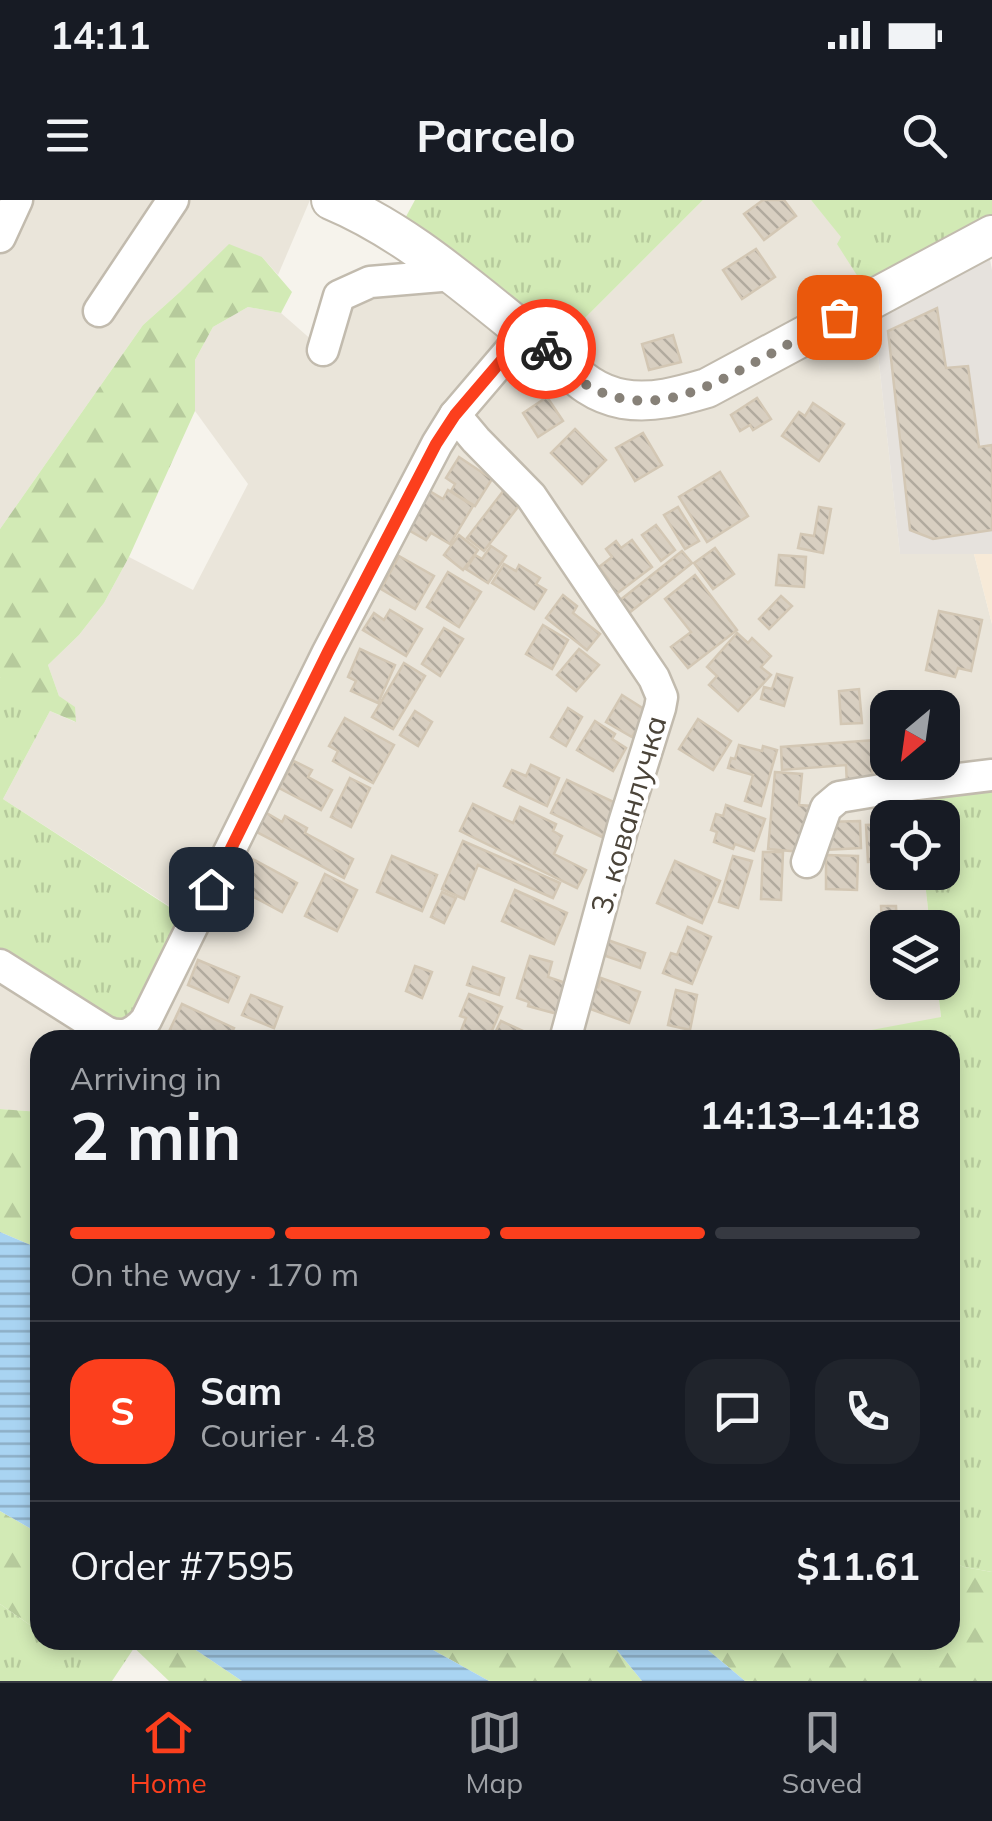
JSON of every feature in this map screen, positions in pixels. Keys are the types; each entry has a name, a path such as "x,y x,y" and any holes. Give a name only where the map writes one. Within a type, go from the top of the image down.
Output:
{"street":[{"path":"0,238 17,200"},
{"path":"99,311 173,200"},
{"path":"331,200 396,234 550,352 578,380 601,392 646,401 707,388 992,235"},
{"path":"322,350 340,296 370,282 452,275"},
{"path":"137,1030 146,1020 436,444 455,415 525,333"},
{"name":"3. кованлучка","path":"455,415 531,496 654,678 662,698 568,1030"},
{"path":"807,862 826,808 839,797 992,775"},
{"path":"0,965 103,1030"}],"shaded area":[{"path":"18,200 310,200 278,275 262,257 181,291 143,325 0,529 0,240"},
{"path":"703,200 811,200 842,237 872,299 900,553 974,554 992,624 992,774 960,777 960,690 870,690 870,780 933,780 913,782 915,800 870,800 870,890 926,890 928,910 870,910 870,1000 939,1000 941,1018 874,1030 30,1030 30,1111 0,1109 0,965 194,922 3,799 50,711 75,722 59,696 48,665 104,603 129,557 193,590 248,484 195,411 195,360 213,327 248,307 281,313 322,349 339,296 453,275 551,352"},
{"path":"986,238 992,270 992,554 900,554 872,299"},
{"path":"974,554 992,554 992,624"}],"green space":[{"path":"415,200 703,200 551,352 396,235"},
{"path":"811,200 992,200 992,235 872,299 837,244 841,237"},
{"path":"229,244 262,257 292,292 281,313 248,307 213,327 195,360 195,411 129,557 104,603 48,665 59,696 75,707 76,722 50,711 24,712 0,677 0,529 143,325"},
{"path":"0,677 50,711 3,799 194,923 137,1030 0,965"},
{"path":"992,774 992,1572 960,1565 960,1030 871,1030 941,1017 939,1000 960,1000 960,910 928,910 926,890 960,890 960,800 915,800 913,781 960,780 960,777"},
{"path":"0,1109 30,1111 30,1245 0,1232"},
{"path":"0,1511 30,1528 30,1625 0,1604"},
{"path":"960,1565 992,1572 992,1681 745,1681 708,1650 960,1650"},
{"path":"0,1604 30,1625 30,1650 133,1650 112,1681 0,1681"},
{"path":"136,1650 196,1650 242,1681 169,1681"},
{"path":"433,1650 617,1650 642,1681 489,1681"}],"water":[{"path":"0,1232 30,1245 30,1528 0,1511"},
{"path":"196,1650 433,1650 489,1681 242,1681"},
{"path":"617,1650 708,1650 745,1681 642,1681"}],"building":[{"path":"763,200 784,200 796,216 764,240 744,214"},
{"path":"756,249 775,277 742,299 723,270"},
{"path":"937,308 946,368 968,366 979,447 992,445 992,530 933,539 910,530 888,331"},
{"path":"673,335 681,362 649,370 642,344"},
{"path":"547,397 563,421 538,437 523,413"},
{"path":"757,398 771,419 753,430 750,425 740,431 731,415"},
{"path":"813,403 844,424 819,461 782,436 799,412 805,416"},
{"path":"575,429 606,460 582,484 551,453"},
{"path":"643,433 662,465 635,481 616,448"},
{"path":"459,457 492,479 475,506 451,491 455,484 446,478"},
{"path":"720,472 748,516 707,542 679,497"},
{"path":"428,490 443,499 448,490 473,506 450,544 431,533 426,540 405,528"},
{"path":"504,490 521,503 484,551 467,538"},
{"path":"678,507 699,541 685,549 664,515"},
{"path":"819,507 831,509 823,553 798,548 801,534 814,536"},
{"path":"656,525 675,550 661,561 642,535"},
{"path":"459,535 478,550 463,570 444,555"},
{"path":"632,540 652,567 611,598 602,585 609,580 599,567 612,557 606,549 616,541 621,548"},
{"path":"491,546 506,556 488,583 466,569 475,555 482,559"},
{"path":"715,548 734,574 713,589 694,563"},
{"path":"682,551 692,563 624,617 614,605"},
{"path":"779,555 806,557 804,587 776,585"},
{"path":"399,556 434,576 415,609 381,589"},
{"path":"504,564 516,571 519,565 540,578 536,584 546,590 534,609 492,583"},
{"path":"448,572 481,592 459,627 427,607"},
{"path":"695,575 737,630 688,668 671,647 691,632 665,599"},
{"path":"563,595 577,606 573,613 600,634 587,650 546,618"},
{"path":"781,596 792,606 769,629 759,619"},
{"path":"390,610 422,629 406,656 363,630 374,613 384,620"},
{"path":"939,611 982,620 971,671 958,668 955,677 926,670"},
{"path":"543,625 568,640 552,669 526,654"},
{"path":"444,628 463,639 440,676 422,664"},
{"path":"737,633 748,643 752,638 771,656 761,667 771,675 738,711 709,685 717,676 707,667"},
{"path":"360,649 395,665 378,703 351,691 356,681 348,677"},
{"path":"579,649 599,665 576,691 557,675"},
{"path":"404,663 425,676 393,729 372,717"},
{"path":"777,674 792,678 784,706 761,699 764,687 772,689"},
{"path":"859,689 862,723 841,724 839,691"},
{"path":"622,695 647,711 632,737 606,722"},
{"path":"568,708 582,717 566,746 551,737"},
{"path":"415,711 432,722 418,746 400,735"},
{"path":"345,718 394,745 373,783 333,761 338,751 329,746"},
{"path":"698,719 731,741 713,770 679,749"},
{"path":"595,721 615,734 612,739 626,748 613,771 577,750"},
{"path":"870,740 873,784 847,786 846,765 782,770 781,747"},
{"path":"739,745 777,750 761,806 745,801 753,775 728,768"},
{"path":"294,761 312,770 308,777 332,790 321,810 279,788"},
{"path":"531,765 559,778 547,806 504,786 512,770 526,776"},
{"path":"775,772 802,774 799,805 812,806 810,828 803,827 801,852 768,849"},
{"path":"350,778 370,788 351,827 331,817"},
{"path":"567,780 618,804 602,837 551,813"},
{"path":"473,804 513,823 520,807 556,824 553,831 562,836 554,854 586,870 577,888 460,831"},
{"path":"726,805 765,819 754,851 714,842 717,832 711,830 716,814 723,816"},
{"path":"265,812 282,822 285,816 307,828 305,833 353,859 344,878 255,831"},
{"path":"860,821 861,848 825,850 824,822"},
{"path":"866,825 870,825 870,862 868,862"},
{"path":"463,841 560,883 553,898 478,865 464,899 442,889"},
{"path":"763,852 783,852 781,900 761,899"},
{"path":"826,855 858,856 857,890 826,889"},
{"path":"247,856 297,883 282,912 231,885"},
{"path":"392,856 437,875 422,911 377,892"},
{"path":"733,856 752,861 738,908 719,902"},
{"path":"675,861 720,881 702,923 657,903"},
{"path":"325,874 357,890 337,931 305,916"},
{"path":"225,887 244,895 239,906 220,897"},
{"path":"515,890 567,913 554,944 502,921"},
{"path":"442,892 456,898 444,923 431,917"},
{"path":"688,927 711,937 692,984 663,973 671,953 677,955"},
{"path":"602,938 645,953 640,968 597,953"},
{"path":"530,956 552,962 548,977 566,983 557,1014 528,1006 529,1002 517,998"},
{"path":"198,960 239,977 228,1002 188,985"},
{"path":"415,966 432,972 422,998 406,991"},
{"path":"473,967 504,978 499,995 467,985"},
{"path":"601,978 640,992 629,1023 582,1006 590,984 598,987"},
{"path":"676,990 697,995 690,1030 668,1025"},
{"path":"469,994 502,1007 492,1030 461,1030 466,1018 460,1016"},
{"path":"251,995 282,1007 274,1028 242,1015"},
{"path":"182,1004 234,1028 233,1030 170,1030"},
{"path":"501,1021 521,1030 496,1030"}],"way so far":[{"path":"546,349 578,380 601,392 646,401 707,388 839,317"}],"route":[{"path":"211,889 436,444 455,415 525,333 546,349"}]}
